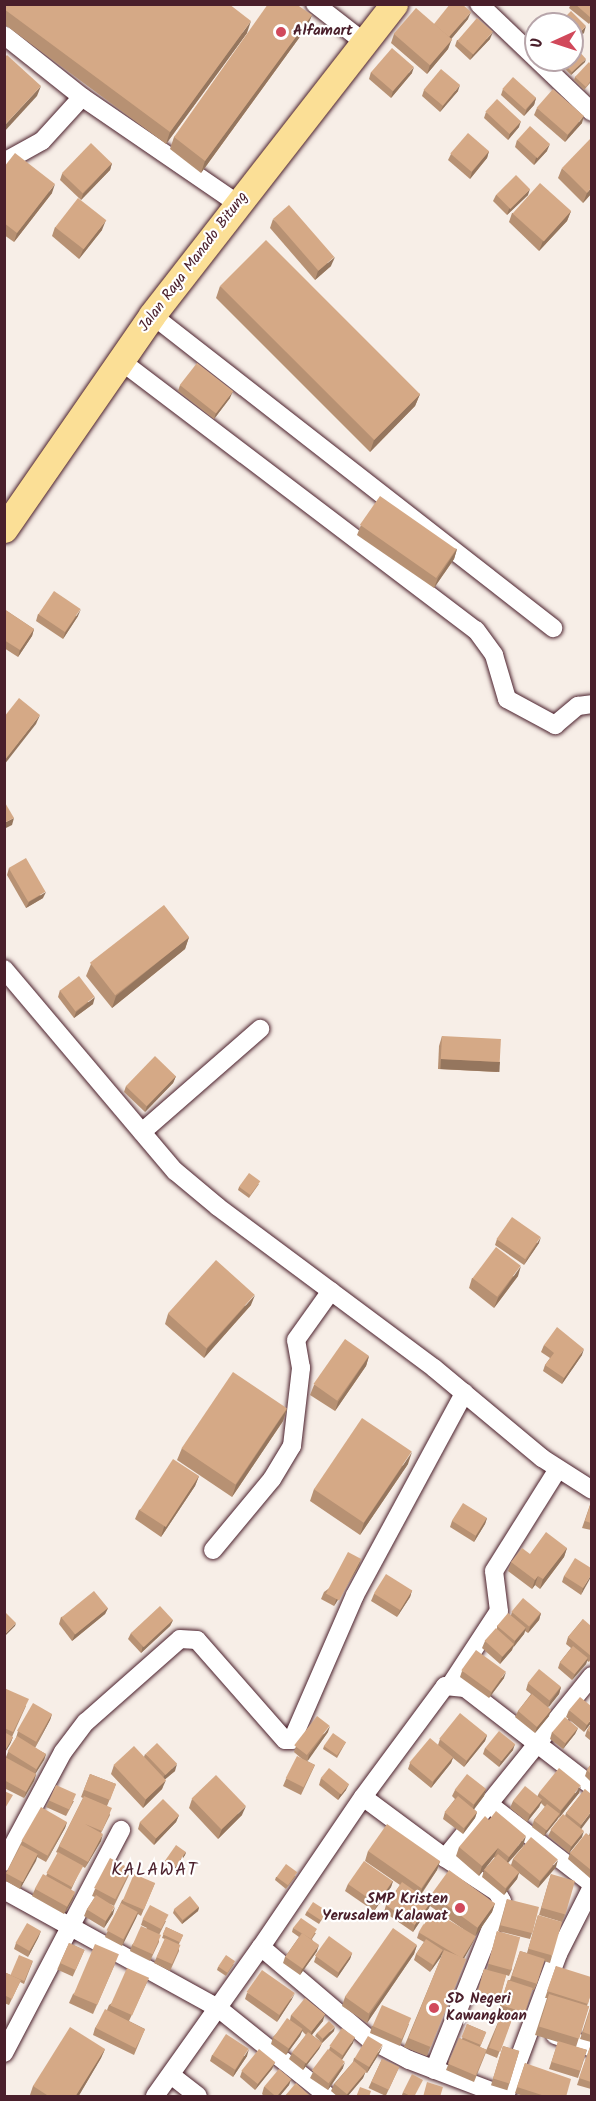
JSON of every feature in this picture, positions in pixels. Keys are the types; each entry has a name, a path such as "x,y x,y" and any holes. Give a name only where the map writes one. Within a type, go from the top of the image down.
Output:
{"highway":[{"name":"Jalan Raya Manado Bitung","path":"4,529 152,315 364,42 386,8"}],"street":[{"path":"315,4 364,42"},
{"path":"479,4 591,112"},
{"path":"4,35 82,97 237,203"},
{"path":"4,162 42,141 82,97"},
{"path":"152,315 553,628"},
{"path":"121,361 476,630 494,655 507,699 555,725 578,706 591,704"},
{"path":"4,969 175,1171 218,1207 464,1393 558,1469 591,1490"},
{"path":"142,1132 260,1029"},
{"path":"213,1550 272,1479 292,1446 301,1368 296,1340 331,1291"},
{"path":"4,1862 63,1752 86,1722 180,1639 197,1640 285,1740 292,1740 356,1595 464,1393"},
{"path":"451,1684 499,1611 494,1571 558,1469"},
{"path":"155,2097 363,1797 445,1686 451,1684 465,1688 591,1786"},
{"path":"445,1858 588,1687"},
{"path":"363,1797 445,1858 497,1892 502,1901 434,2070"},
{"path":"261,1947 369,2039 434,2070 505,2097 553,1968 591,1885 489,1804"},
{"path":"4,2053 121,1830"},
{"path":"4,1890 72,1924 218,2008 328,2097"},
{"path":"553,1968 572,1975"},
{"path":"531,2026 591,2048"},
{"path":"171,2075 198,2097"}],"building":[{"path":"4,4 229,4 251,21 170,132 4,9"},
{"path":"268,4 296,4 312,15 205,161 174,137"},
{"path":"450,4 462,4 471,12 449,37 434,24"},
{"path":"575,4 591,4 591,18"},
{"path":"416,8 452,39 430,65 394,34"},
{"path":"477,18 493,32 473,54 457,41"},
{"path":"392,48 414,67 393,91 371,72"},
{"path":"7,55 41,86 4,126 4,58"},
{"path":"589,62 591,65 591,80 586,87 575,77 580,72 584,72 584,67"},
{"path":"441,69 460,85 443,106 424,90"},
{"path":"513,77 536,98 525,110 502,89"},
{"path":"553,89 584,116 568,135 537,108"},
{"path":"497,99 521,122 510,134 485,111"},
{"path":"530,126 550,144 537,158 517,140"},
{"path":"468,133 489,151 471,172 450,153"},
{"path":"590,139 591,188 587,193 562,168"},
{"path":"91,143 112,163 83,193 62,173"},
{"path":"15,153 55,184 17,233 4,223 4,167"},
{"path":"516,175 530,189 510,209 496,195"},
{"path":"540,183 571,211 544,242 513,213"},
{"path":"78,198 106,220 84,249 55,227"},
{"path":"289,205 334,257 318,271 273,219"},
{"path":"266,240 420,394 374,440 220,286"},
{"path":"197,363 233,391 216,413 180,385"},
{"path":"380,496 456,549 436,578 360,525"},
{"path":"54,591 81,609 65,632 38,614"},
{"path":"4,609 34,629 20,650 4,640"},
{"path":"19,698 40,715 5,760 4,717"},
{"path":"4,801 14,818 4,823"},
{"path":"26,858 46,892 28,902 9,868"},
{"path":"164,905 189,937 115,995 90,963"},
{"path":"79,976 95,997 75,1011 60,990"},
{"path":"442,1036 501,1039 500,1062 441,1059"},
{"path":"155,1056 176,1076 147,1106 126,1086"},
{"path":"249,1173 260,1181 250,1195 239,1187"},
{"path":"512,1217 541,1237 525,1259 497,1239"},
{"path":"496,1247 521,1266 497,1297 473,1278"},
{"path":"216,1260 255,1295 206,1348 168,1314"},
{"path":"557,1327 584,1349 564,1378 545,1365 554,1353 544,1345"},
{"path":"345,1339 369,1356 337,1401 313,1384"},
{"path":"233,1372 287,1408 235,1485 182,1448"},
{"path":"362,1418 412,1452 364,1523 314,1489"},
{"path":"173,1459 199,1476 166,1527 140,1510"},
{"path":"463,1503 487,1518 476,1536 452,1521"},
{"path":"591,1506 591,1523 585,1521"},
{"path":"546,1532 567,1548 543,1579 538,1576 535,1580 511,1562 522,1548 530,1554"},
{"path":"348,1552 361,1559 339,1601 326,1593"},
{"path":"575,1558 591,1568 591,1575 583,1588 564,1576"},
{"path":"386,1574 412,1590 400,1610 374,1594"},
{"path":"94,1591 108,1608 75,1635 61,1617"},
{"path":"523,1598 541,1613 529,1627 511,1612"},
{"path":"160,1606 173,1620 144,1647 131,1633"},
{"path":"4,1613 16,1623 4,1635"},
{"path":"508,1613 526,1628 515,1641 497,1626"},
{"path":"583,1619 591,1626 591,1656 568,1637"},
{"path":"496,1628 514,1644 502,1657 485,1641"},
{"path":"573,1646 588,1658 575,1674 560,1662"},
{"path":"476,1650 506,1672 491,1692 461,1670"},
{"path":"539,1669 561,1687 549,1701 528,1683"},
{"path":"4,1688 29,1699 13,1732 4,1728"},
{"path":"532,1694 551,1710 537,1727 518,1711"},
{"path":"580,1697 591,1706 591,1720 587,1725 569,1710"},
{"path":"33,1703 52,1714 36,1742 17,1731"},
{"path":"460,1713 487,1735 466,1761 439,1739"},
{"path":"317,1716 330,1726 307,1755 294,1745"},
{"path":"565,1717 578,1728 565,1743 552,1732"},
{"path":"499,1731 515,1744 501,1761 485,1748"},
{"path":"4,1732 13,1737 6,1749 4,1748"},
{"path":"333,1733 346,1742 337,1755 324,1746"},
{"path":"17,1736 46,1754 36,1769 7,1751"},
{"path":"430,1738 453,1757 432,1782 409,1763"},
{"path":"157,1743 177,1764 166,1775 145,1754"},
{"path":"134,1746 166,1780 146,1799 114,1765"},
{"path":"297,1756 315,1765 303,1787 286,1778"},
{"path":"5,1757 36,1774 26,1792 4,1780"},
{"path":"329,1768 349,1784 341,1794 321,1778"},
{"path":"559,1768 581,1786 561,1810 539,1793"},
{"path":"90,1774 116,1784 110,1800 84,1790"},
{"path":"467,1774 486,1789 474,1805 455,1790"},
{"path":"216,1775 246,1806 221,1830 192,1799"},
{"path":"56,1785 76,1794 69,1809 49,1801"},
{"path":"525,1786 542,1800 530,1815 513,1801"},
{"path":"585,1789 591,1794 591,1812 581,1825 566,1813"},
{"path":"4,1791 13,1795 4,1810"},
{"path":"84,1796 112,1808 102,1831 85,1824 103,1834 88,1862 59,1846"},
{"path":"458,1796 477,1812 464,1828 445,1812"},
{"path":"163,1799 179,1815 156,1839 140,1822"},
{"path":"547,1804 560,1814 547,1830 534,1821"},
{"path":"41,1807 67,1822 47,1856 22,1841"},
{"path":"496,1811 526,1836 509,1857 498,1848 482,1866 459,1847 485,1816 489,1820"},
{"path":"563,1814 584,1831 571,1847 550,1830"},
{"path":"387,1824 440,1861 421,1888 368,1851"},
{"path":"586,1833 591,1837 591,1870 570,1853"},
{"path":"531,1837 558,1859 540,1881 513,1858"},
{"path":"21,1845 38,1854 23,1882 6,1873"},
{"path":"176,1845 186,1852 173,1870 163,1863"},
{"path":"58,1852 83,1866 72,1887 46,1873"},
{"path":"498,1854 519,1872 505,1888 484,1870"},
{"path":"110,1858 131,1869 115,1899 94,1888"},
{"path":"364,1861 393,1881 377,1904 348,1884"},
{"path":"286,1864 297,1872 288,1885 277,1877"},
{"name":"SMP Kristen Yerusalem Kalawat","path":"449,1870 495,1904 477,1928 431,1894"},
{"path":"43,1874 75,1892 67,1907 35,1889"},
{"path":"134,1874 155,1883 144,1910 123,1901"},
{"path":"551,1874 575,1881 565,1915 541,1908"},
{"path":"402,1882 431,1902 415,1925 386,1905"},
{"path":"96,1895 115,1907 106,1921 87,1909"},
{"path":"190,1896 199,1907 182,1920 174,1909"},
{"path":"507,1899 539,1907 532,1933 500,1925"},
{"path":"313,1902 327,1911 321,1920 307,1911"},
{"path":"121,1903 138,1912 123,1939 106,1930"},
{"path":"150,1905 169,1915 161,1929 142,1919"},
{"path":"432,1910 476,1936 462,1959 419,1932"},
{"path":"538,1915 562,1922 552,1956 528,1949"},
{"path":"301,1918 317,1929 311,1939 293,1928"},
{"path":"27,1923 41,1931 29,1951 16,1943"},
{"path":"141,1926 161,1935 153,1954 132,1945"},
{"path":"166,1927 183,1935 180,1942 163,1934"},
{"path":"393,1928 417,1945 369,2013 345,1997"},
{"path":"497,1931 520,1937 511,1970 488,1964"},
{"path":"302,1933 319,1945 303,1969 285,1957"},
{"path":"329,1936 352,1953 338,1972 315,1955"},
{"path":"165,1938 181,1945 172,1964 156,1957"},
{"path":"426,1939 443,1950 433,1965 416,1954"},
{"path":"69,1943 85,1950 76,1970 60,1963"},
{"path":"95,1944 119,1954 97,2005 74,1995"},
{"name":"SD Negeri Kawangkoan","path":"444,1950 466,1959 431,2047 408,2038"},
{"path":"520,1951 545,1959 537,1984 512,1976"},
{"path":"19,1955 33,1961 24,1981 10,1975"},
{"path":"226,1955 235,1961 227,1973 218,1967"},
{"path":"556,1966 591,1977 588,2004 547,1991"},
{"path":"127,1968 149,1978 132,2015 110,2005"},
{"path":"484,1969 506,1975 500,1997 478,1991"},
{"path":"262,1970 295,1993 279,2015 247,1992"},
{"path":"4,1972 21,1980 12,1999 4,1995"},
{"path":"508,1980 533,1988 525,2013 500,2005"},
{"path":"549,1994 589,2006 579,2039 539,2027"},
{"path":"305,1998 325,2014 311,2031 291,2015"},
{"path":"382,2005 411,2018 402,2039 373,2026"},
{"path":"591,2006 591,2035 583,2032"},
{"path":"105,2009 145,2029 136,2048 95,2028"},
{"path":"502,2012 513,2016 500,2052 489,2048"},
{"path":"287,2018 303,2029 289,2049 273,2038"},
{"path":"329,2021 335,2027 323,2039 317,2033"},
{"path":"467,2024 486,2032 481,2045 462,2037"},
{"path":"70,2027 105,2049 75,2097 50,2097 33,2086"},
{"path":"342,2028 355,2037 342,2055 329,2046"},
{"path":"308,2032 322,2043 306,2064 292,2052"},
{"path":"226,2034 249,2049 235,2070 212,2055"},
{"path":"368,2036 383,2045 369,2067 355,2058"},
{"path":"459,2038 487,2050 476,2075 448,2064"},
{"path":"558,2041 587,2050 580,2071 552,2062"},
{"path":"503,2046 519,2051 509,2083 493,2079"},
{"path":"591,2048 591,2082 579,2078"},
{"path":"259,2049 275,2062 258,2084 241,2071"},
{"path":"328,2049 345,2062 329,2083 312,2071"},
{"path":"382,2059 399,2067 389,2090 371,2082"},
{"path":"354,2061 366,2071 347,2094 335,2084"},
{"path":"525,2063 571,2079 566,2097 548,2097 517,2087"},
{"path":"279,2069 291,2079 277,2096 264,2087"},
{"path":"412,2074 423,2080 414,2097 403,2092"},
{"path":"427,2082 443,2087 440,2097 423,2097"},
{"path":"296,2083 311,2097 284,2097"},
{"path":"360,2087 371,2091 369,2097 356,2097"}],"place":[{"name":"Alfamart","path":"281,32"},
{"name":"SMP Kristen Yerusalem Kalawat","path":"460,1908"},
{"name":"SD Negeri Kawangkoan","path":"434,2008"}],"district":[{"name":"KALAWAT","path":"155,1871"}]}
